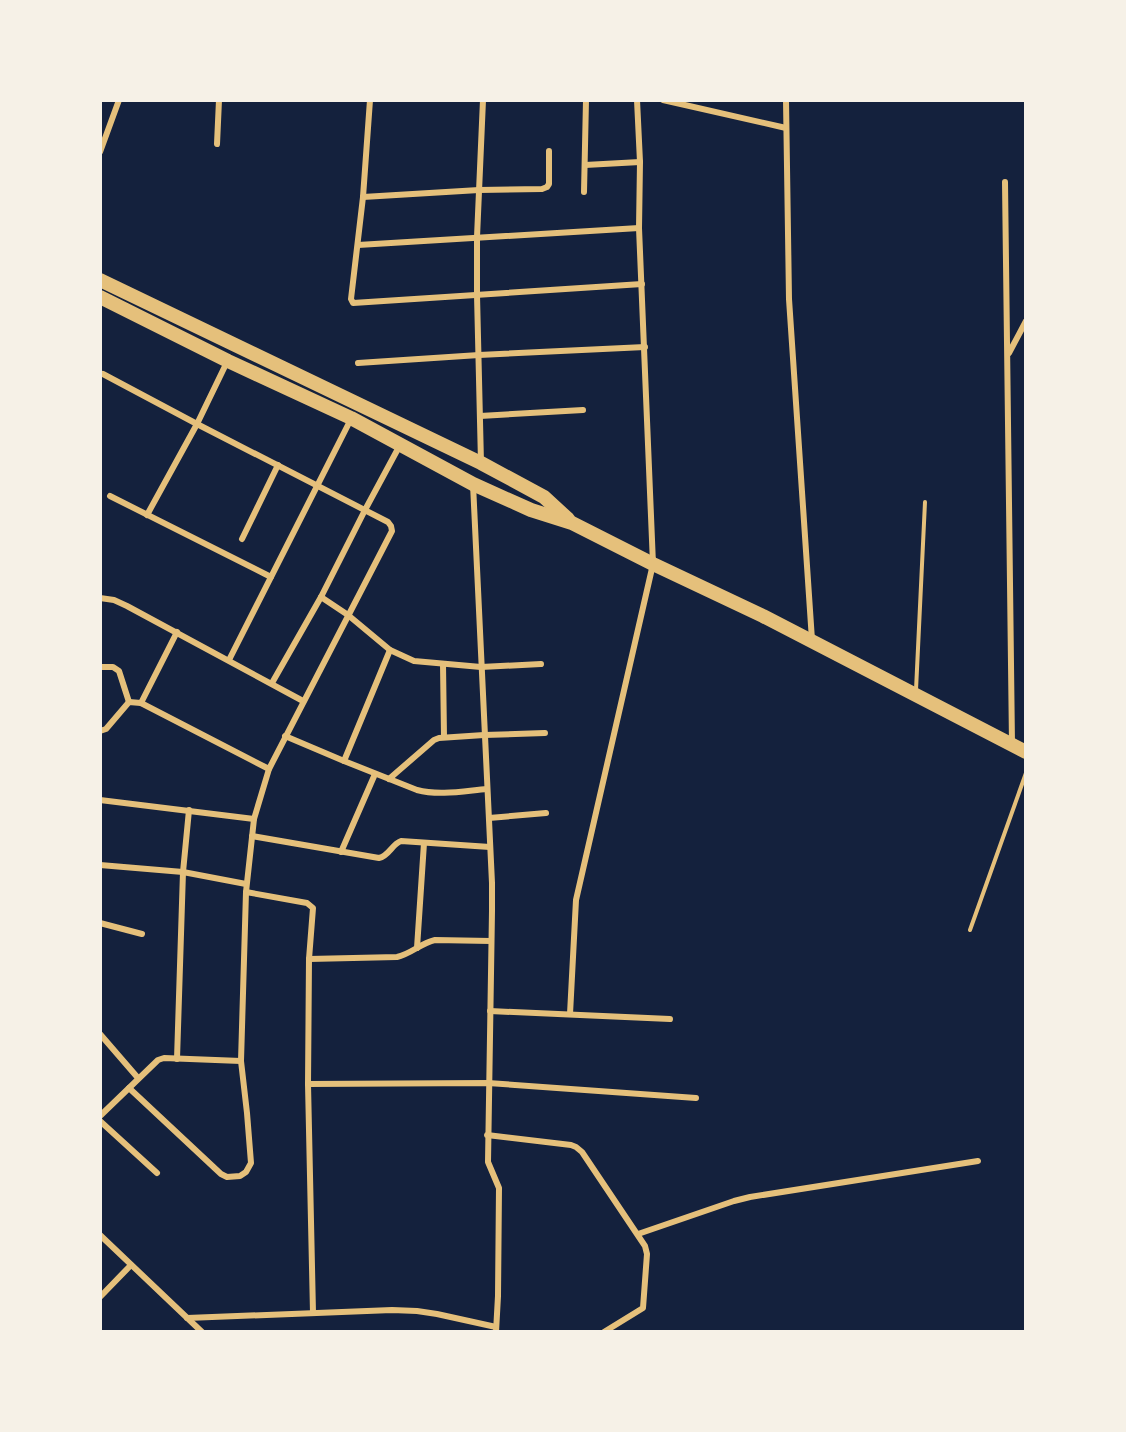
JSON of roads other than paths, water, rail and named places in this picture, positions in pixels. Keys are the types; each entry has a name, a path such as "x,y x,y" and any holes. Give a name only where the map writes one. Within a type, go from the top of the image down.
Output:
{"highway":[{"path":"100,280 481,463 544,496 572,523"},
{"path":"100,297 228,361 351,418 473,484 531,510 572,523 812,640 1026,752"}],"street":[{"path":"100,152 118,100"},
{"path":"217,144 219,100"},
{"path":"370,100 363,197 351,299 353,303 642,284"},
{"path":"481,463 477,237 483,100"},
{"path":"584,192 586,100"},
{"path":"570,1014 576,900 653,564 639,228 640,162 637,100"},
{"path":"663,100 786,128"},
{"path":"786,100 790,328 812,640"},
{"path":"363,197 479,190 542,189 549,184 549,151"},
{"path":"585,165 640,162"},
{"path":"1005,182 1012,745"},
{"path":"358,245 639,228"},
{"path":"1007,356 1026,321"},
{"path":"358,363 645,347"},
{"path":"147,515 197,424 228,361"},
{"path":"103,374 388,522 392,531 269,769 254,819 246,884 242,1061 251,1163 246,1172 240,1176 227,1177 221,1174 129,1088"},
{"path":"480,416 583,410"},
{"path":"229,660 351,418"},
{"path":"272,683 321,597 400,445"},
{"path":"242,539 278,465"},
{"path":"187,1318 392,1310 437,1314 496,1329 499,1188 488,1166 487,1135 492,911 473,484"},
{"path":"110,496 271,577"},
{"path":"321,597 348,615 390,650 414,662 481,667 541,664"},
{"path":"100,598 114,600 127,606 303,701"},
{"path":"141,703 177,632"},
{"path":"344,762 390,650"},
{"path":"443,664 444,737"},
{"path":"100,667 113,667 118,671 129,702"},
{"path":"129,702 141,703 269,769"},
{"path":"100,731 106,729 129,702"},
{"path":"389,779 434,740 444,737 545,733"},
{"path":"285,736 344,762 426,793 487,789"},
{"path":"341,852 375,774"},
{"path":"100,800 254,819"},
{"path":"177,1059 183,872 189,810"},
{"path":"489,818 546,813"},
{"path":"252,836 379,858 398,842 490,847"},
{"path":"417,948 424,843"},
{"path":"100,865 183,872 246,884"},
{"path":"246,892 307,903 314,908 309,959 308,1084 314,1313"},
{"path":"100,924 142,934"},
{"path":"309,959 397,957 429,941 491,941"},
{"path":"490,1011 670,1019"},
{"path":"100,1034 138,1078"},
{"path":"100,1116 158,1060 164,1058 242,1061"},
{"path":"308,1084 488,1083 696,1098"},
{"path":"100,1121 157,1173"},
{"path":"487,1135 576,1147 582,1152 638,1234 647,1254 643,1308 604,1332"},
{"path":"638,1234 750,1197 978,1161"},
{"path":"100,1235 202,1332"},
{"path":"100,1297 131,1265"}],"lane":[{"path":"916,694 925,502"},
{"path":"970,930 1026,773"}]}
